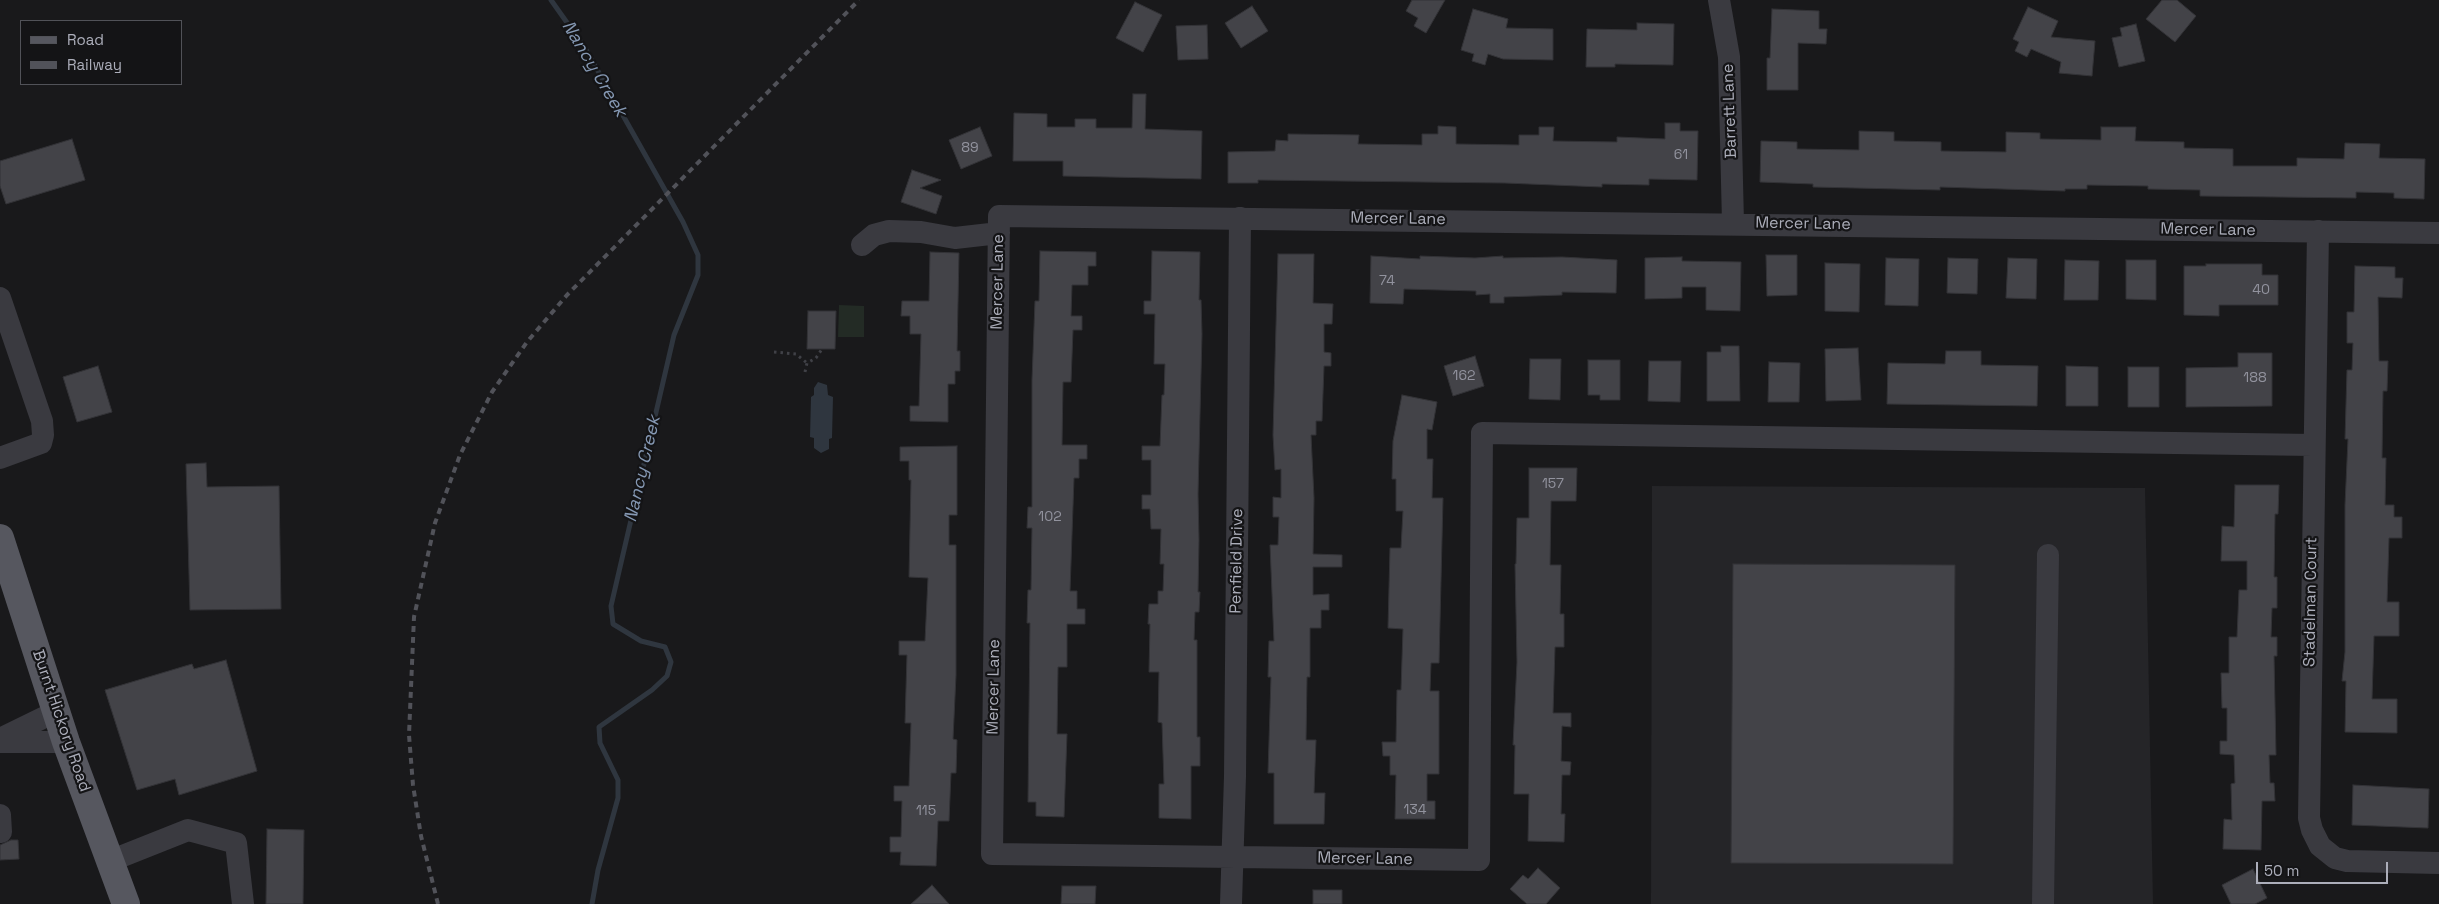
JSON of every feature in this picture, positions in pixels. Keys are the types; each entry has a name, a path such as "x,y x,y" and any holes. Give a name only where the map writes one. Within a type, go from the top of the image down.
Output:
{"main road":[{"name":"Burnt Hickory Road","path":"0,538 66,742 126,904"}],"street":[{"name":"Barrett Lane","path":"1719,0 1729,57 1733,223"},
{"name":"Mercer Lane","path":"2313,445 1482,433 1479,860 992,854 999,216 1733,223 2439,233"},
{"name":"Penfield Drive","path":"1231,904 1240,218"},
{"path":"862,245 874,235 889,231 921,232 954,238 999,233"},
{"name":"Stadelman Court","path":"2318,231 2313,445 2309,818 2312,830 2320,846 2327,852 2347,862 2439,863"},
{"path":"0,298 42,421 43,435 41,443 0,458"},
{"path":"2043,904 2048,555"},
{"path":"0,741 56,711"},
{"path":"0,741 66,742"},
{"path":"110,861 188,830 236,843 243,904"}],"path":[{"path":"805,372 807,363 820,355 822,349"},
{"path":"774,352 796,354 807,363"}],"shaded area":[{"path":"839,305 864,306 864,337 838,337"},
{"path":"818,382 827,385 828,395 833,397 832,438 829,439 829,449 821,453 814,448 814,438 810,437 811,397 814,395 814,388"},
{"path":"1652,486 2145,488 2153,904 1651,904"}],"building":[{"path":"1412,0 1445,0 1426,33 1414,26 1418,18 1406,11"},
{"path":"2162,0 2177,0 2196,16 2175,42 2146,19"},
{"path":"1135,2 1162,15 1143,52 1116,38"},
{"path":"1252,6 1268,31 1241,48 1225,23"},
{"path":"2028,7 2058,21 2051,37 2095,41 2092,76 2059,73 2061,62 2031,49 2027,57 2015,51 2019,42 2013,39"},
{"path":"1473,9 1508,19 1506,28 1553,29 1553,60 1503,59 1488,54 1485,65 1472,61 1474,54 1461,50"},
{"path":"1772,9 1819,11 1819,29 1827,29 1826,44 1798,43 1798,90 1767,90 1767,58 1770,58"},
{"path":"1637,23 1674,24 1673,65 1615,64 1615,67 1586,67 1587,29 1637,30"},
{"path":"2136,24 2145,61 2119,67 2112,38 2122,36 2120,28"},
{"path":"1207,25 1208,59 1178,60 1176,26"},
{"path":"1133,94 1146,94 1145,129 1202,131 1201,179 1063,176 1063,161 1013,161 1014,113 1047,114 1047,127 1075,127 1075,119 1096,119 1096,128 1132,128"},
{"path":"1665,123 1680,123 1680,131 1698,131 1697,180 1649,179 1649,185 1602,184 1602,187 1505,183 1258,180 1258,183 1228,183 1228,152 1275,151 1276,140 1288,141 1288,134 1359,135 1358,144 1422,145 1422,134 1438,134 1438,126 1456,127 1456,144 1519,145 1519,135 1539,135 1539,127 1554,127 1553,141 1617,142 1617,137 1665,139"},
{"path":"980,127 992,156 961,169 949,140"},
{"path":"2101,127 2136,127 2135,141 2184,142 2184,148 2233,149 2233,166 2297,166 2297,158 2344,159 2345,143 2380,144 2379,158 2425,159 2424,199 2394,198 2394,193 2356,192 2356,198 2200,196 2200,190 2148,189 2148,186 2087,185 2087,189 2065,189 2065,191 1940,187 1940,190 1813,187 1813,184 1760,182 1761,141 1797,142 1797,149 1859,150 1859,131 1894,132 1894,141 1941,142 1941,151 2006,152 2006,132 2040,133 2040,139 2101,140"},
{"path":"72,139 85,180 6,204 0,186 0,161"},
{"path":"912,170 941,180 920,188 942,196 936,214 901,202"},
{"path":"1040,251 1096,252 1096,266 1088,266 1088,285 1072,285 1071,316 1082,316 1082,330 1073,330 1071,382 1063,382 1062,445 1087,445 1087,459 1079,459 1079,478 1074,478 1070,591 1077,591 1077,609 1085,609 1085,624 1067,624 1067,667 1058,667 1057,734 1067,734 1064,817 1036,816 1036,802 1028,802 1030,623 1027,623 1028,590 1031,590 1032,528 1027,528 1028,507 1032,507 1032,380 1035,301 1039,301"},
{"path":"1152,251 1200,252 1199,300 1201,300 1202,334 1198,494 1198,592 1200,592 1199,612 1195,612 1194,640 1197,640 1197,737 1200,737 1200,766 1191,766 1191,819 1159,818 1159,784 1164,784 1162,723 1158,722 1159,672 1149,672 1150,624 1148,624 1149,604 1158,604 1158,591 1163,591 1164,564 1160,564 1161,529 1151,529 1150,509 1142,509 1142,495 1151,495 1151,460 1142,460 1142,446 1160,446 1162,395 1164,395 1165,364 1154,364 1155,314 1144,314 1144,301 1151,301"},
{"path":"930,252 959,253 957,351 960,351 960,371 955,371 955,384 948,384 948,422 910,421 910,406 919,406 921,334 910,334 910,316 901,316 902,301 929,301"},
{"path":"1278,254 1314,254 1313,303 1333,304 1332,324 1324,324 1324,352 1331,353 1331,366 1324,366 1322,421 1316,421 1316,435 1311,435 1314,498 1313,554 1342,555 1342,567 1313,567 1313,595 1329,594 1329,610 1321,610 1321,628 1310,628 1310,677 1307,677 1306,740 1316,740 1314,793 1325,793 1324,824 1274,824 1274,773 1268,773 1271,677 1268,677 1269,641 1274,641 1270,545 1278,545 1279,517 1273,517 1273,497 1281,498 1281,469 1275,470 1273,435"},
{"path":"1766,255 1797,255 1797,295 1767,296"},
{"path":"1371,256 1420,259 1420,256 1475,258 1503,256 1503,258 1562,257 1617,260 1616,293 1562,292 1562,295 1504,297 1504,303 1490,303 1490,294 1476,295 1476,291 1404,289 1403,304 1370,303"},
{"path":"1682,257 1682,261 1741,262 1740,311 1706,310 1706,287 1682,287 1682,298 1645,299 1645,258"},
{"path":"1886,258 1919,259 1918,306 1885,305"},
{"path":"1948,258 1978,259 1977,294 1947,293"},
{"path":"2008,258 2037,259 2036,299 2006,298"},
{"path":"2065,260 2099,261 2098,300 2064,300"},
{"path":"2126,260 2156,260 2156,300 2126,299"},
{"path":"1825,263 1860,264 1859,312 1825,311"},
{"path":"2206,264 2262,264 2262,275 2278,275 2278,305 2219,305 2219,316 2184,315 2184,266 2206,266"},
{"path":"2355,266 2395,267 2395,278 2403,278 2402,298 2378,297 2379,361 2388,361 2387,391 2383,391 2382,458 2386,458 2385,505 2394,505 2394,517 2402,517 2402,538 2389,538 2387,602 2399,602 2399,636 2374,636 2372,699 2397,699 2397,733 2345,732 2346,681 2342,681 2345,652 2345,505 2348,439 2345,439 2347,370 2352,370 2353,343 2347,343 2347,312 2354,312"},
{"path":"808,311 836,311 835,349 807,349"},
{"path":"1721,346 1739,346 1740,401 1707,401 1707,352 1721,352"},
{"path":"1858,348 1861,400 1826,401 1825,349"},
{"path":"1946,351 1981,351 1981,365 2038,366 2037,406 1887,404 1888,363 1945,364"},
{"path":"2238,353 2272,353 2272,406 2186,407 2186,368 2238,367"},
{"path":"1475,356 1484,386 1453,396 1444,366"},
{"path":"1530,359 1561,359 1560,400 1529,399"},
{"path":"1588,360 1620,360 1620,400 1600,400 1600,395 1588,395"},
{"path":"1649,361 1681,361 1680,402 1648,401"},
{"path":"1769,362 1800,363 1799,402 1768,402"},
{"path":"98,366 112,412 77,422 63,377"},
{"path":"2066,366 2098,367 2098,406 2066,406"},
{"path":"2128,367 2159,367 2159,407 2128,407"},
{"path":"1402,395 1437,402 1432,430 1427,429 1427,459 1433,459 1432,498 1443,498 1439,663 1431,663 1430,691 1439,691 1439,774 1427,774 1427,801 1435,801 1435,819 1395,819 1396,775 1390,775 1390,756 1383,756 1382,742 1396,742 1397,690 1401,690 1403,629 1388,628 1390,548 1401,548 1403,511 1396,511 1396,479 1392,479 1393,441"},
{"path":"957,446 957,515 949,515 949,545 956,545 956,675 953,739 957,740 956,773 951,773 949,821 938,821 936,866 900,865 901,852 890,852 890,837 901,837 902,801 894,801 894,786 909,786 911,723 905,723 907,655 899,655 899,641 925,641 928,578 909,577 911,480 909,480 909,461 900,461 900,447"},
{"path":"206,463 207,487 279,486 281,609 190,610 186,464"},
{"path":"1529,468 1577,468 1576,501 1551,501 1550,565 1561,565 1560,614 1564,614 1564,647 1555,647 1553,713 1571,713 1571,727 1562,726 1561,761 1571,762 1570,775 1562,775 1561,814 1565,814 1564,842 1528,841 1529,794 1514,794 1515,745 1513,745 1517,662 1515,564 1517,518 1529,518"},
{"path":"2235,485 2279,485 2278,514 2275,514 2274,577 2277,577 2277,608 2272,608 2271,637 2277,637 2277,656 2274,656 2276,755 2269,755 2270,783 2274,783 2275,801 2262,801 2261,850 2223,849 2224,819 2232,820 2231,784 2235,783 2234,755 2220,754 2220,741 2227,741 2227,708 2222,708 2221,673 2229,673 2229,637 2237,637 2239,590 2247,590 2247,561 2221,561 2222,526 2234,527"},
{"path":"1733,564 1955,565 1953,864 1731,863"},
{"path":"226,660 257,771 179,795 175,779 137,790 105,690 192,664 194,669"},
{"path":"2353,785 2429,789 2428,828 2352,825"},
{"path":"267,829 304,830 303,904 266,904"},
{"path":"11,840 18,840 19,859 0,860 0,845"},
{"path":"1538,868 1560,888 1546,904 1527,904 1510,889 1523,875 1528,879"},
{"path":"2253,869 2267,898 2255,904 2231,904 2222,885"},
{"path":"932,885 949,904 911,904"},
{"path":"1062,886 1096,886 1095,904 1061,904"},
{"path":"1313,890 1342,890 1342,904 1313,904"}],"waterway":[{"name":"Nancy Creek","path":"551,0 585,48 683,222 698,255 698,275 674,335 611,606 613,624 641,641 665,647 671,662 667,676 652,690 599,727 600,743 618,780 618,798 598,870 592,904"}],"railway":[{"path":"438,904 421,836 413,785 409,735 414,617 435,523 460,455 492,392 527,342 567,295 859,0"}]}
